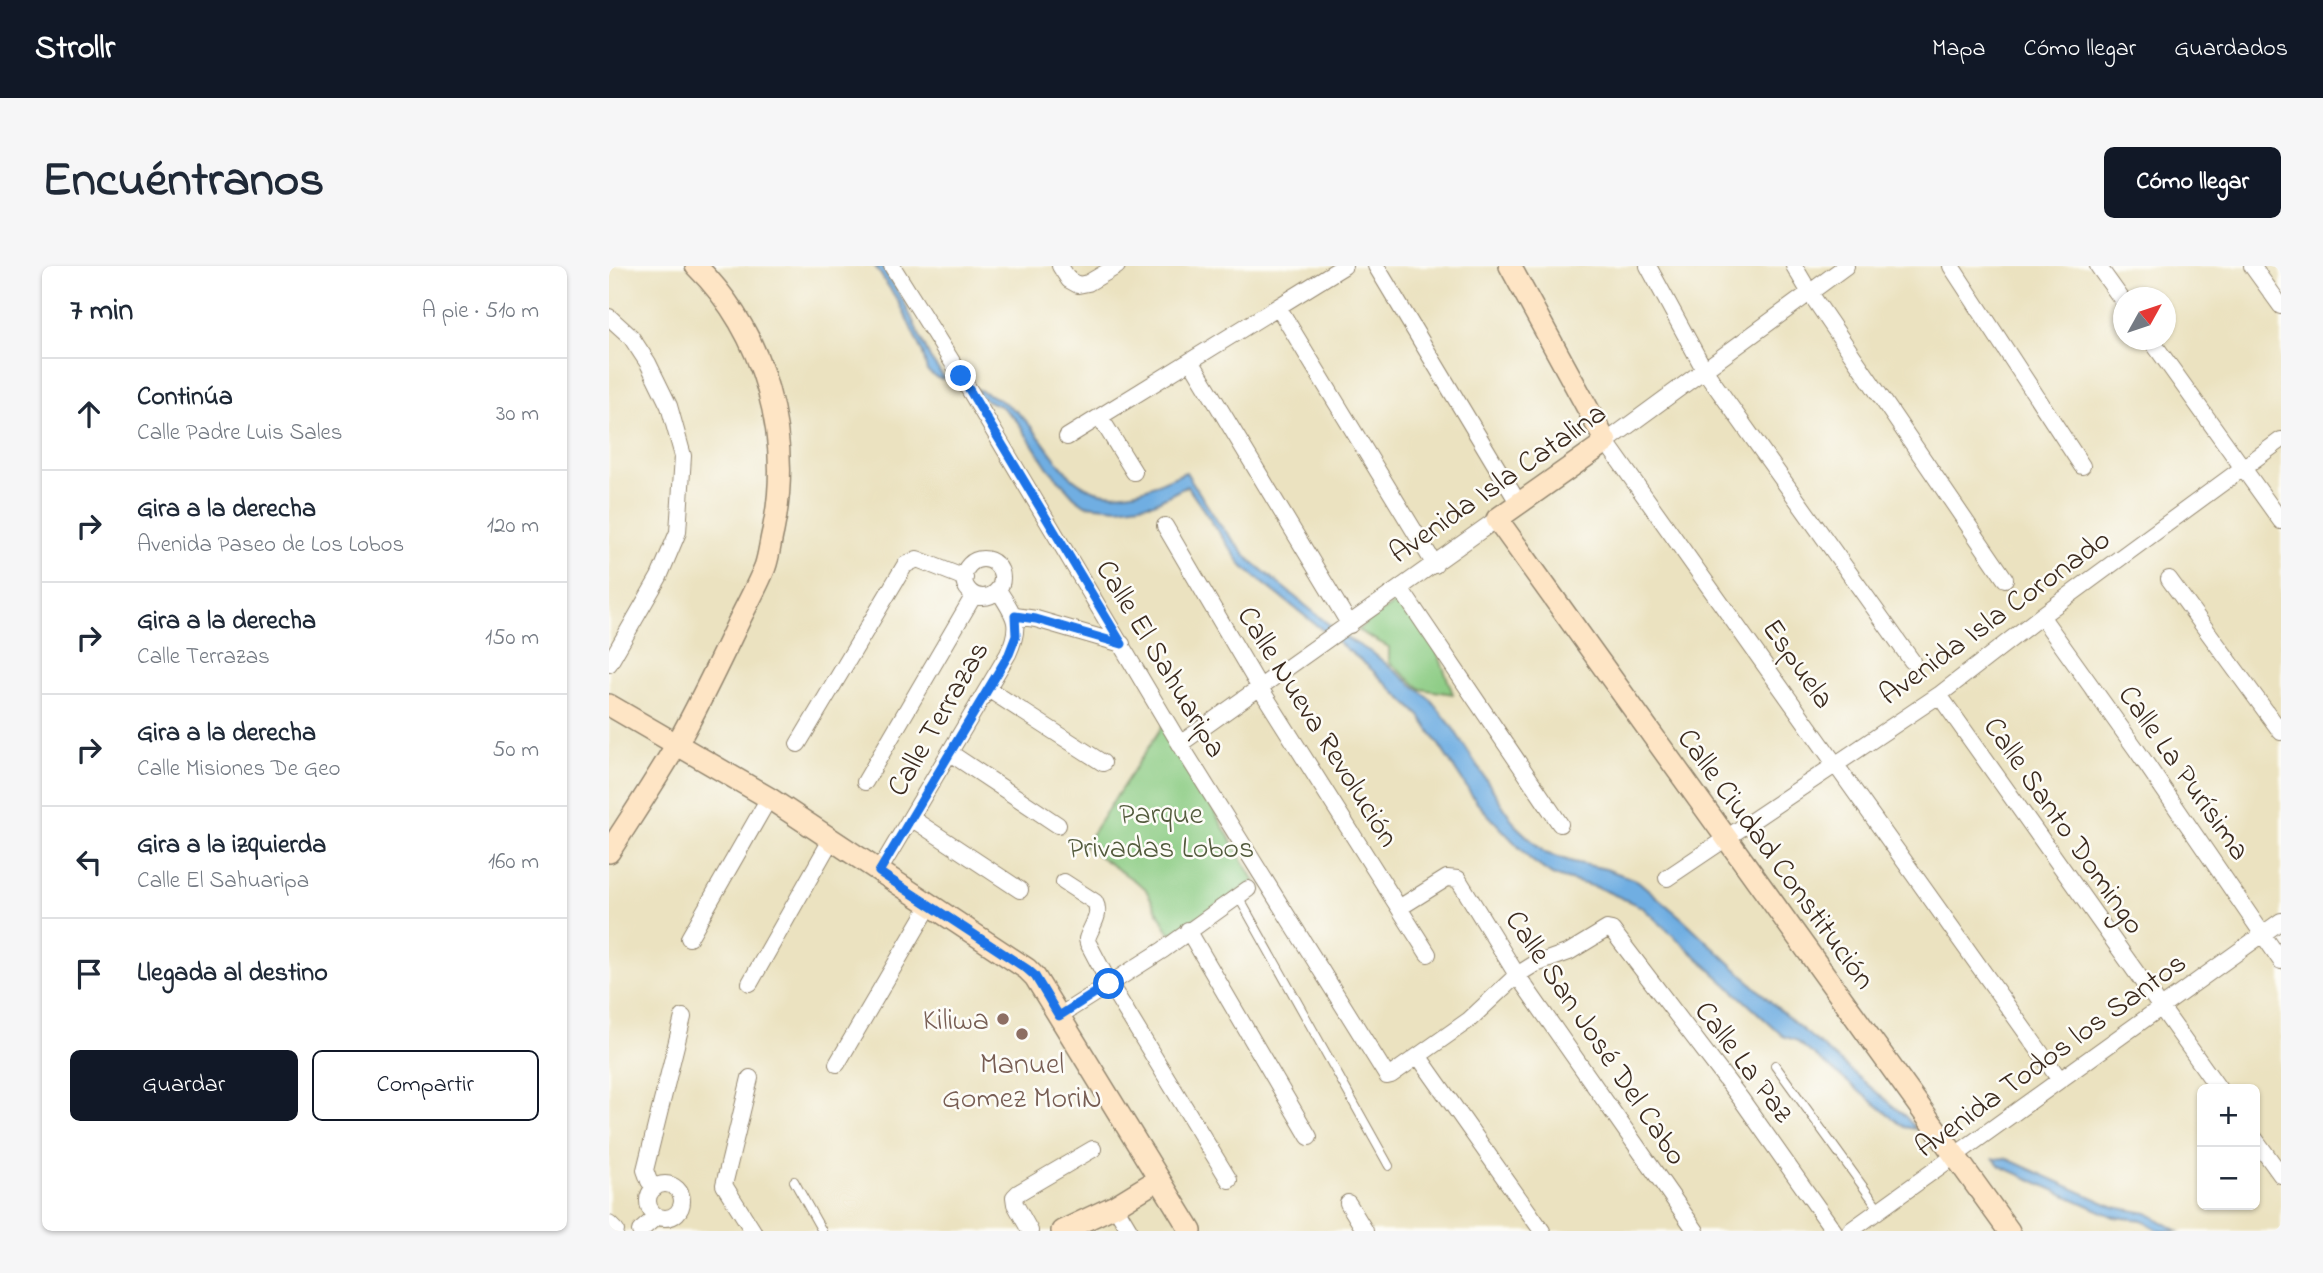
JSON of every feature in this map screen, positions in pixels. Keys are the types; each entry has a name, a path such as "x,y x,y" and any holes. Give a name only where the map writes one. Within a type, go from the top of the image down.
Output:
{"street":[{"path":"609,852 677,744 721,659 765,566 776,518 780,472 774,415 763,369 740,322 711,281 696,266"},
{"name":"Calle El Sahuaripa","path":"893,266 1180,744 1387,1076 1419,1057"},
{"path":"1060,266 1069,279 1078,285 1089,283 1117,266"},
{"path":"1067,438 1343,266"},
{"path":"1376,266 1519,504"},
{"name":"Espuela","path":"1510,266 1606,442 2060,1080"},
{"path":"1648,266 1705,371 1912,661"},
{"path":"1794,266 2005,579"},
{"name":"Avenida Isla Catalina","path":"1180,744 1705,371 1846,266"},
{"path":"1951,266 2083,466"},
{"path":"2098,266 2113,288"},
{"path":"2252,266 2281,306"},
{"path":"1278,307 1434,565"},
{"path":"609,317 631,337 648,363 670,406 683,456 678,532 659,577 609,664"},
{"path":"2158,350 2281,521"},
{"path":"1191,361 1347,627"},
{"path":"1100,417 1134,472"},
{"name":"Avenida Isla Coronado","path":"1667,878 1939,695 2041,616 2281,440"},
{"name":"Calle Ciudad Constitución","path":"1497,520 2009,1231"},
{"name":"Calle Nueva Revolución","path":"1165,526 1260,688 1427,954"},
{"path":"798,744 905,565 917,559 965,578"},
{"path":"983,559 995,563 1001,573 1001,585 997,590 987,597 974,595 968,589 965,573 972,563 983,559"},
{"path":"2169,579 2281,732"},
{"path":"1400,588 1560,824"},
{"name":"Calle Terrazas","path":"879,872 988,689 1016,636 1015,616 997,590"},
{"path":"865,782 974,595"},
{"path":"1015,616 1036,619 1122,644"},
{"name":"Calle La Purísima","path":"2041,616 2281,961"},
{"path":"988,689 1103,763"},
{"name":"Calle Santo Domingo","path":"1939,695 2215,1084"},
{"path":"609,705 769,799 1035,976 1191,1231"},
{"path":"950,753 1058,825"},
{"path":"689,938 769,799"},
{"path":"911,818 1020,890"},
{"path":"750,983 831,840"},
{"name":"Calle San José Del Cabo","path":"1399,908 1447,878 1458,879 1517,975 1696,1231"},
{"path":"1063,882 1095,902 1098,907 1087,939 1109,984 1229,1180"},
{"path":"1059,1016 1163,950 1243,893"},
{"path":"837,1063 930,905"},
{"name":"Avenida Todos los Santos","path":"1854,1230 2281,921"},
{"name":"Calle La Paz","path":"1517,975 1533,965 1569,952 1607,929 1612,930 1741,1099 1834,1231"},
{"path":"1188,930 1309,1137"},
{"path":"1517,975 1469,1020 1419,1057 1542,1231"},
{"path":"655,1188 645,1170 683,1017"},
{"path":"750,1078 724,1185 753,1231"},
{"path":"2260,1146 2281,1175"},
{"path":"1030,1231 1014,1198 1018,1193 1093,1149"},
{"path":"1062,1231 1115,1206 1159,1178"},
{"path":"640,1231 669,1222 680,1210 680,1193 667,1185 655,1188 650,1195 649,1205 669,1222"},
{"path":"1348,1203 1365,1231"},
{"path":"1115,1206 1130,1231"},
{"path":"609,1224 617,1231"}],"lane":[{"path":"1243,893 1389,1166"},
{"path":"1775,1065 1880,1210"},
{"path":"794,1181 822,1231"}],"green space":[{"path":"1396,602 1432,637 1453,694 1421,689 1389,662 1389,647 1357,630"},
{"name":"Parque Privadas Lobos","path":"1163,725 1255,881 1170,934 1145,888 1084,846"}],"water":[{"path":"875,266 882,266 904,302 930,358 945,379 937,378 927,371 923,354 900,304"},
{"path":"977,389 1003,402 1021,416 1066,472 1091,489 1106,493 1133,492 1186,472 1219,524 1251,561 1343,636 1374,654 1430,699 1451,725 1516,826 1545,853 1606,869 1638,881 1684,920 1785,1015 1906,1117 1916,1129 1904,1127 1795,1040 1783,1036 1642,907 1599,888 1552,875 1531,860 1477,803 1420,716 1368,666 1243,567 1187,486 1154,503 1118,508 1085,505 1074,497 1048,468 1017,421 1002,407 978,396"},
{"path":"2005,1158 2114,1207 2147,1213 2178,1231 2160,1231 2142,1220 2114,1217 2000,1166 1994,1159"}],"place":[{"name":"Kiliwa","path":"1003,1019"},
{"name":"Manuel Gomez MoriN","path":"1022,1034"}],"route":[{"path":"961,376 1122,644 1036,619 1015,616 1016,636 1009,654 879,872 1027,969 1035,976 1059,1016 1109,984"}]}
